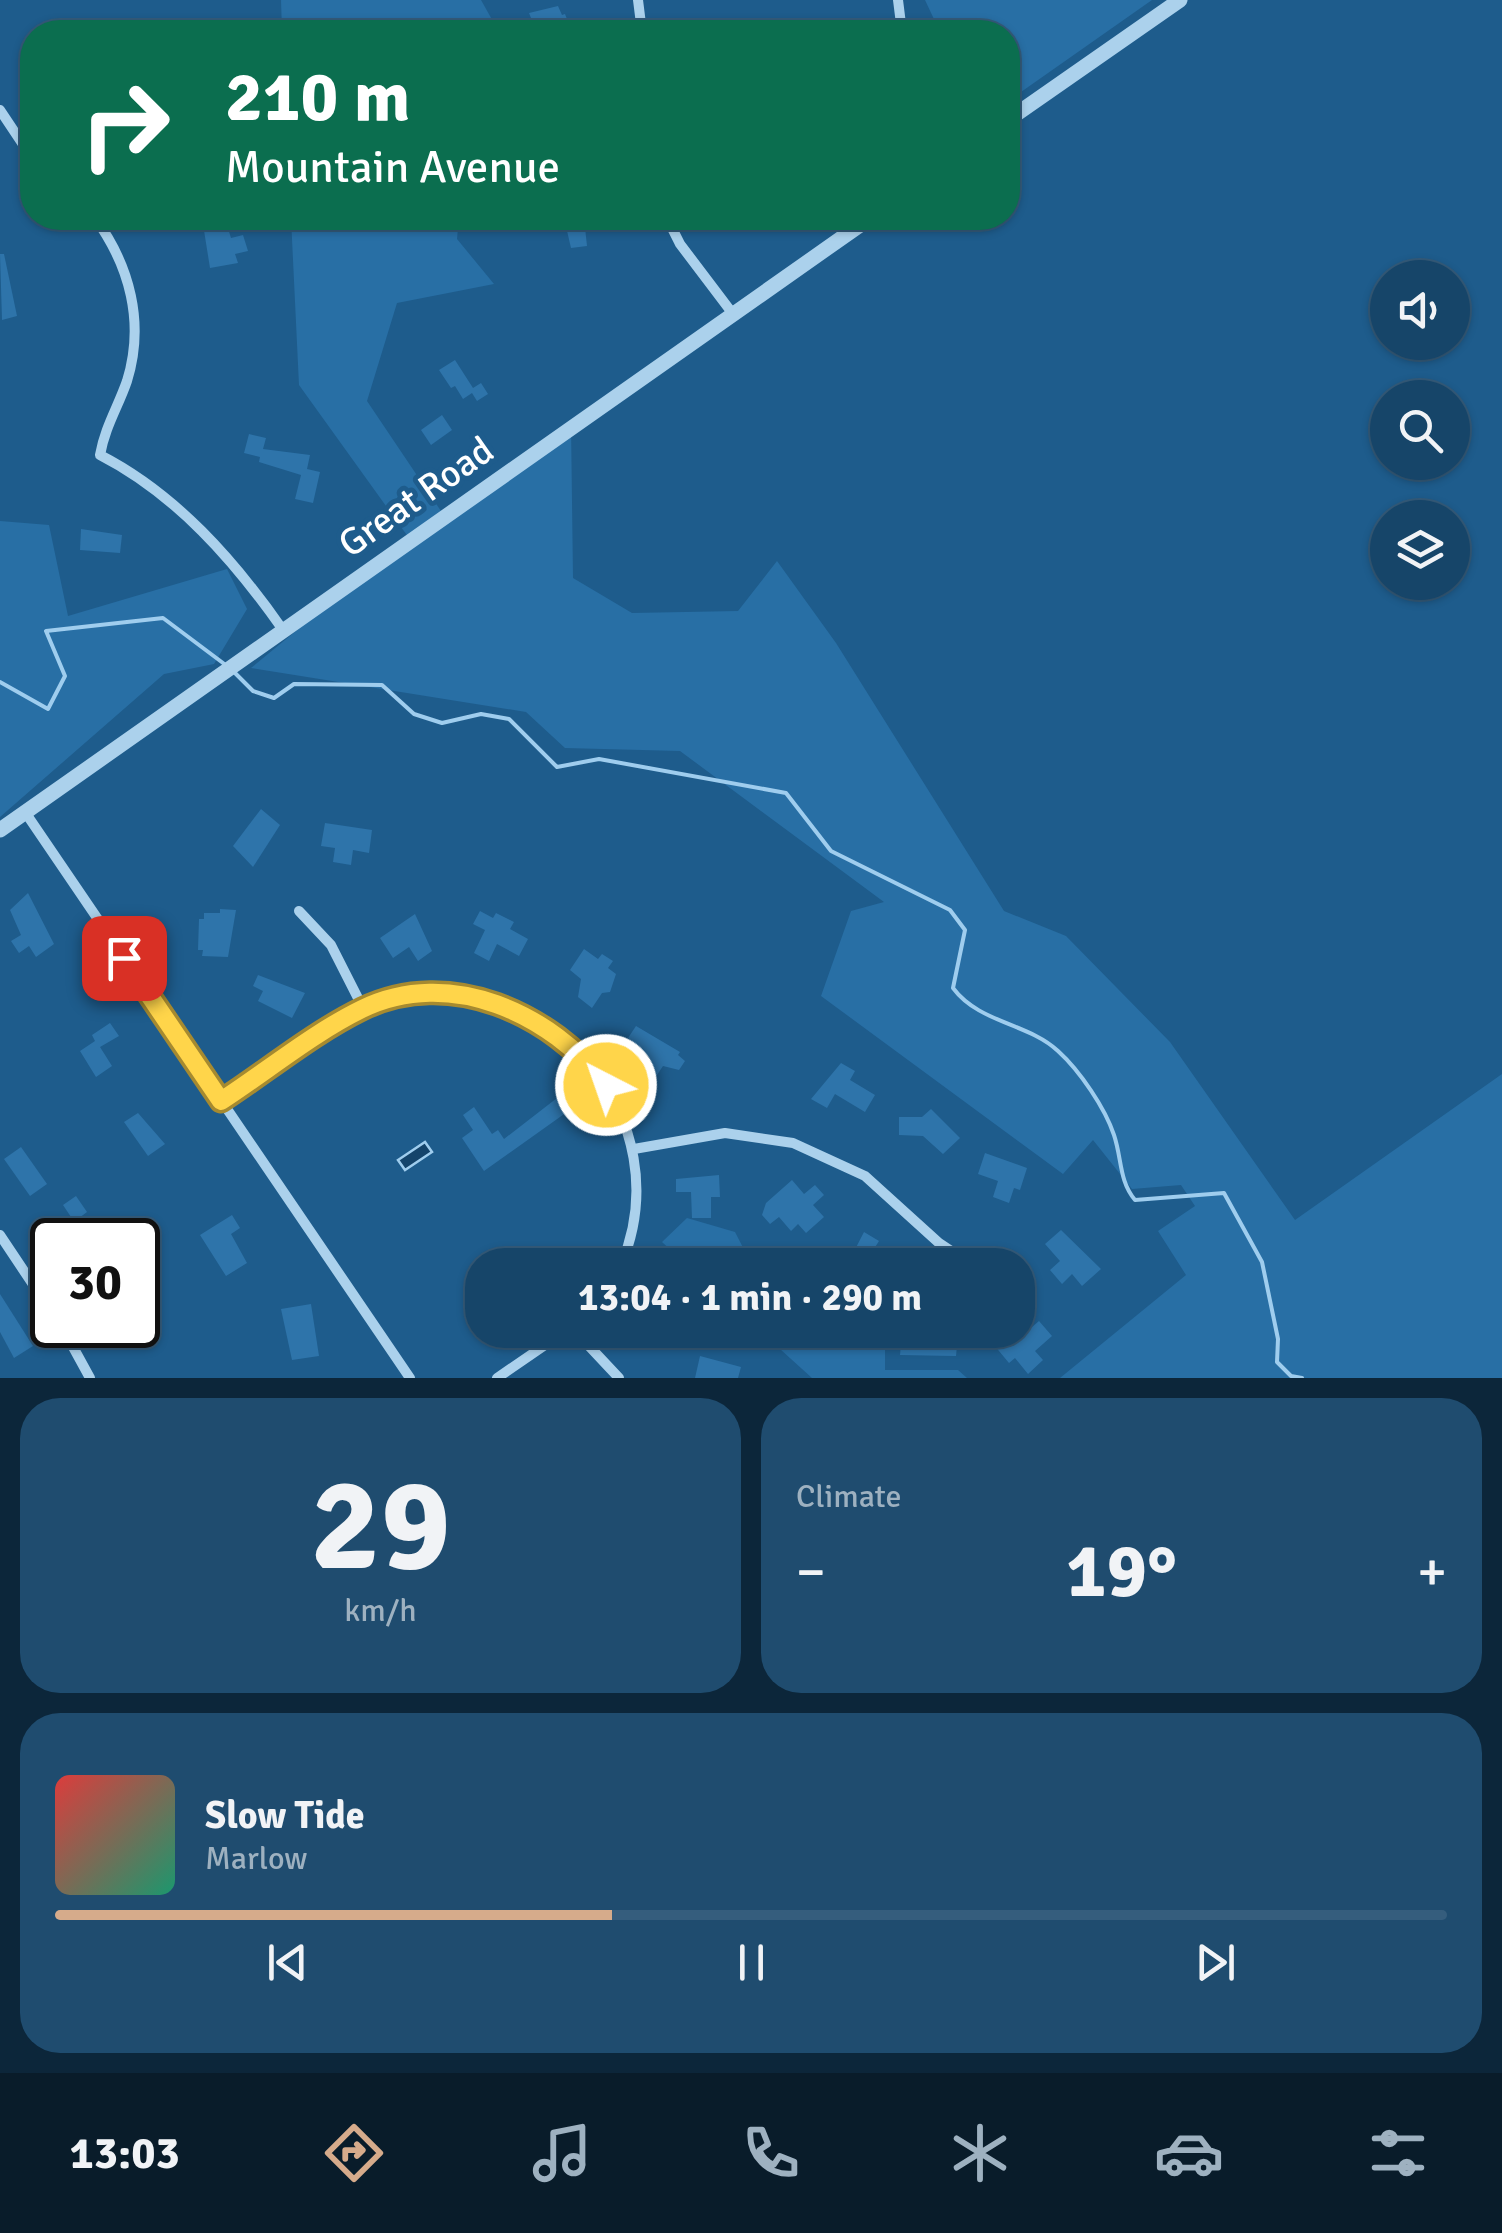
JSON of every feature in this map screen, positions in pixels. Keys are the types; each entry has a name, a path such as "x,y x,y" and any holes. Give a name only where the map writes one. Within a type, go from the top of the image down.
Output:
{"street":[{"path":"1020,112 1180,0"},
{"path":"0,110 20,140"},
{"path":"101,230 129,282 135,332 126,383 105,426 100,455 126,469 198,527 242,575 283,630"},
{"path":"673,230 733,314"},
{"name":"Great Road","path":"0,830 853,230"},
{"path":"25,812 410,1378"},
{"path":"299,912 331,945 363,1008"},
{"path":"221,1101 363,1008 402,998 452,995 524,1014 571,1045 591,1065 620,1109 634,1149 638,1200 626,1248"},
{"path":"634,1149 725,1133 793,1143 866,1176 946,1248"},
{"path":"0,1234 30,1279"},
{"path":"74,1348 90,1378"},
{"path":"497,1378 543,1348"},
{"path":"588,1348 619,1378"}],"shaded area":[{"path":"281,0 481,0 492,20 282,20"},
{"path":"925,0 1152,0 1020,93 1020,20 934,20"},
{"path":"292,230 458,230 457,239 494,284 397,303 367,401 443,514 571,424 573,578 632,613 738,611 777,561 836,643 1004,911 1066,936 1170,1042 1295,1220 1502,1074 1502,1378 1060,1378 1186,1275 1158,1231 1195,1206 1181,1185 1132,1189 1093,1140 1063,1174 821,996 851,911 884,902 680,751 565,748 526,712 251,668 409,538 299,385"},
{"path":"0,521 49,525 68,616 227,569 247,609 214,664 164,674 0,817"},
{"path":"425,1142 432,1152 405,1170 398,1160"},
{"path":"687,1218 735,1232 743,1248 669,1248 662,1242"},
{"path":"779,1348 885,1348 885,1370 958,1370 967,1378 812,1378"}],"building":[{"path":"558,6 567,20 532,20 529,13"},
{"path":"204,230 228,230 231,238 243,235 248,251 235,254 238,263 210,268"},
{"path":"567,230 585,230 587,246 571,248"},
{"path":"0,254 4,254 17,316 2,320"},
{"path":"455,360 473,388 481,383 488,394 477,401 472,393 463,399 455,386 451,388 439,370"},
{"path":"442,415 452,430 431,445 421,430"},
{"path":"249,434 266,438 263,449 310,455 307,469 320,472 313,503 295,499 301,475 244,453"},
{"path":"81,529 122,535 120,553 80,550"},
{"path":"261,809 280,825 253,867 233,846"},
{"path":"325,823 372,830 369,853 353,850 351,865 333,862 335,848 321,846"},
{"path":"28,893 54,944 36,957 29,946 19,953 11,941 21,935 10,910"},
{"path":"220,909 236,910 228,957 202,956 203,950 198,950 199,919 204,919 204,913 220,913"},
{"path":"480,911 493,918 496,913 514,922 510,929 528,939 519,956 497,944 489,961 474,953 485,930 473,924"},
{"path":"415,914 432,951 418,961 409,947 393,958 380,938"},
{"path":"584,949 598,959 602,954 613,961 608,968 616,974 610,992 602,993 592,1008 578,997 581,979 570,970"},
{"path":"258,975 305,993 292,1018 258,1001 263,991 253,986"},
{"path":"110,1023 119,1036 100,1047 112,1066 96,1077 80,1051 95,1041 92,1035"},
{"path":"636,1026 680,1052 678,1055 685,1061 679,1070 663,1066 653,1081 639,1072 649,1057 628,1038"},
{"path":"841,1063 855,1071 850,1080 875,1095 865,1112 835,1094 827,1108 811,1099"},
{"path":"557,1098 567,1112 484,1171 462,1138 473,1130 463,1115 474,1107 492,1134 498,1130 504,1139"},
{"path":"931,1109 960,1138 943,1154 923,1136 899,1135 899,1117 922,1117"},
{"path":"138,1113 165,1144 148,1156 124,1122"},
{"path":"21,1147 47,1184 30,1196 4,1159"},
{"path":"985,1153 1027,1168 1020,1190 1014,1188 1009,1203 993,1197 998,1181 978,1174"},
{"path":"719,1175 720,1197 711,1197 711,1218 692,1218 691,1192 676,1192 676,1179"},
{"path":"792,1180 804,1194 815,1185 824,1195 813,1205 824,1217 806,1233 798,1224 791,1231 779,1217 770,1224 762,1215 766,1203"},
{"path":"76,1196 87,1212 79,1218 70,1218 63,1205"},
{"path":"232,1215 240,1228 231,1234 247,1263 226,1276 200,1235"},
{"path":"1061,1230 1101,1269 1082,1286 1072,1274 1062,1284 1050,1270 1060,1261 1045,1244"},
{"path":"864,1232 879,1241 874,1248 856,1248"},
{"path":"0,1294 30,1341 30,1348 14,1358 0,1332"},
{"path":"311,1304 319,1356 292,1360 281,1309"},
{"path":"1039,1321 1052,1336 1035,1351 1043,1360 1028,1374 1015,1358 1009,1363 996,1348 1035,1348 1035,1324"},
{"path":"901,1348 957,1348 956,1356 900,1355"},
{"path":"700,1356 741,1367 738,1378 695,1378"}],"waterway":[{"path":"0,682 48,709 65,676 46,631 163,618 227,666"},
{"path":"234,672 253,691 274,698 294,684 382,685 414,714 442,723 481,714 509,719 557,767 599,759 786,793 831,851 950,910 965,930 953,988 976,1009 1046,1042 1075,1069 1110,1124 1123,1177 1135,1200 1224,1193 1262,1262 1278,1339 1277,1362 1291,1376 1302,1378"}],"route":[{"path":"124,958 221,1101 363,1008 427,995 476,999 524,1014 571,1045 606,1085"}]}
